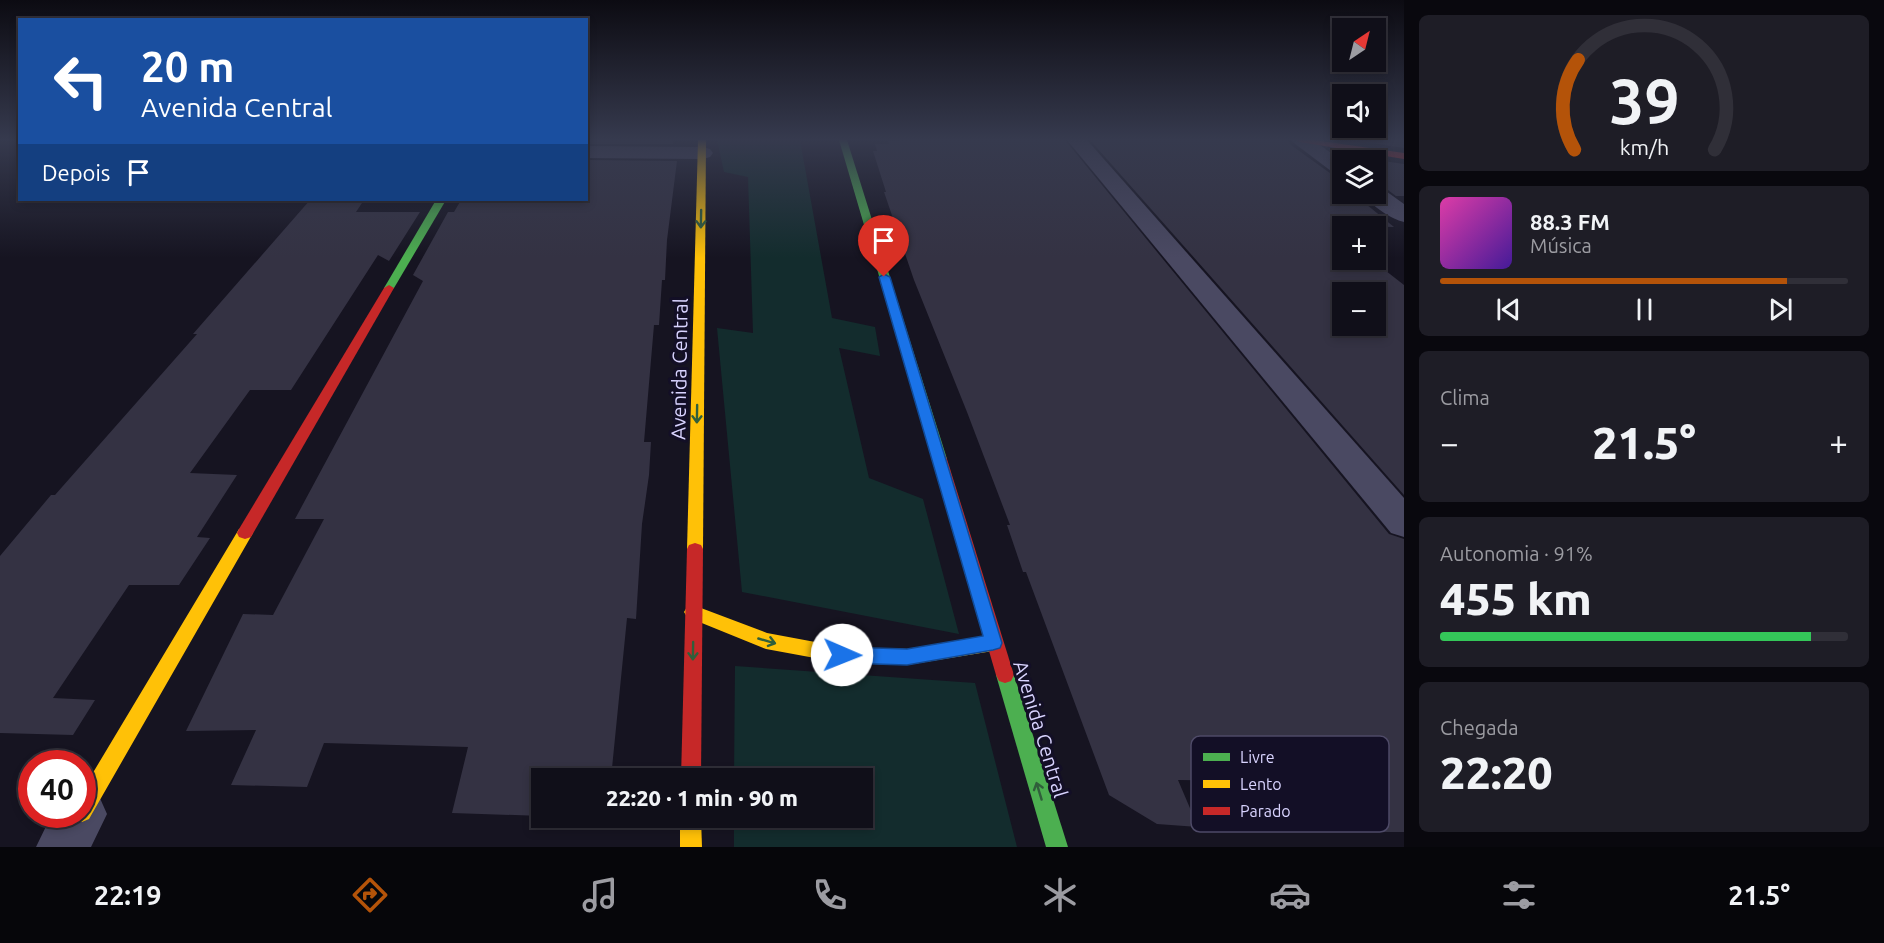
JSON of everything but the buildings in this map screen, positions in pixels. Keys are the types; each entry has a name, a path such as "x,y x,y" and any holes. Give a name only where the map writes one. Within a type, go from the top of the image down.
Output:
{"street":[{"name":"Avenida Central","path":"692,768 702,180"},
{"name":"Avenida Central","path":"855,180 993,643 1057,847"},
{"path":"1111,180 1404,524"},
{"path":"96,789 440,201"},
{"path":"1386,202 1404,214"},
{"path":"693,612 766,641 842,655 907,657 993,643"},
{"path":"62,847 73,828"},
{"path":"691,828 691,847"}],"green space":[{"path":"748,180 807,180 832,318 875,327 880,356 839,348 869,478 923,499 959,634 742,592 717,328 753,333"},
{"path":"735,666 975,683 1017,847 734,847 734,828 873,828 873,768 734,768"}],"traffic: fast":[{"path":"855,180 940,459"},
{"path":"389,288 440,201"},
{"path":"1005,675 1057,847"}],"traffic: slow":[{"path":"695,549 701,180"},
{"path":"96,788 245,533"},
{"path":"693,612 766,641 842,655 907,657 993,643"},
{"path":"691,828 691,847"}],"traffic: jam":[{"path":"245,533 389,288"},
{"path":"940,459 1005,675"},
{"path":"691,768 695,549"}],"route":[{"path":"842,655 907,657 993,643 884,277"}]}
